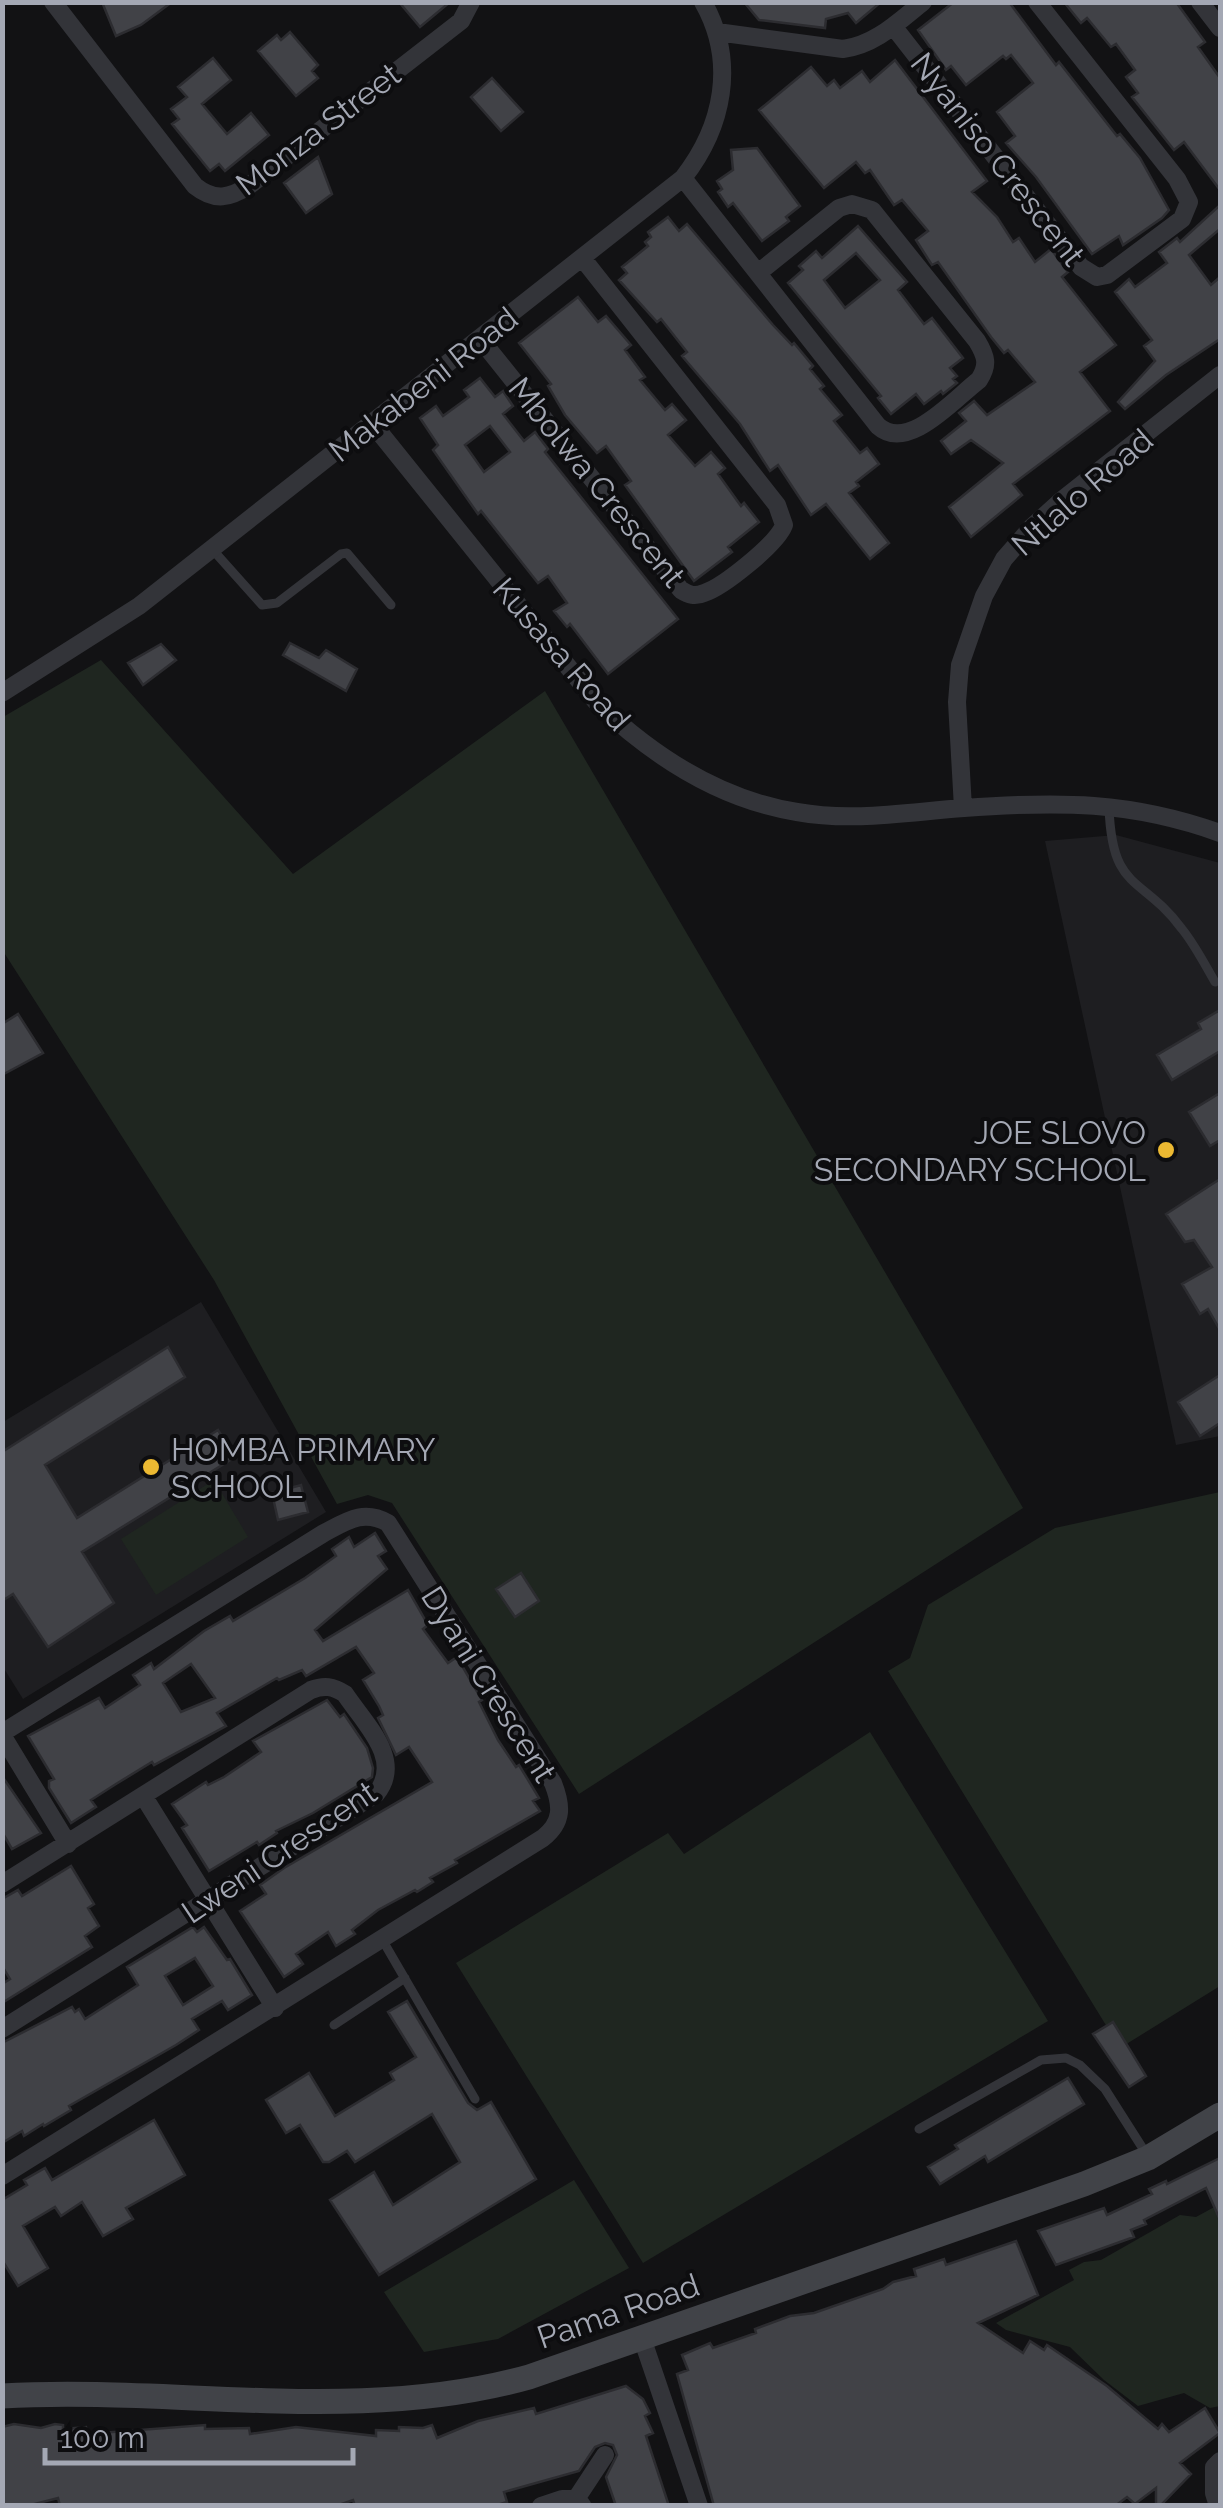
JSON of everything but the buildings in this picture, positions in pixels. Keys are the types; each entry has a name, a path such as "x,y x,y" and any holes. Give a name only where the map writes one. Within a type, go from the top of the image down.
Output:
{"street":[{"name":"Monza Street","path":"53,2 195,186 218,198 234,195 250,185 461,20 471,2"},
{"name":"Makabeni Road","path":"2,693 139,606 482,340 683,178 703,152 715,126 722,95 723,64 717,32 703,2"},
{"path":"717,32 842,49 870,42 922,2"},
{"name":"Nyaniso Crescent","path":"893,26 1081,267 1097,276 1107,274 1182,219 1188,202 1177,179 1037,2"},
{"path":"1200,2 1218,20"},
{"path":"683,178 886,433 896,436 916,430 985,371 984,352 977,342 872,210 862,205 839,208 758,272"},
{"name":"Mbolwa Crescent","path":"482,340 681,590 688,594 706,593 774,542 784,525 777,506 583,259"},
{"name":"Ntlalo Road","path":"963,808 957,702 960,666 984,596 1004,560 1062,500 1220,375"},
{"name":"Kusasa Road","path":"372,423 598,704 632,736 671,762 749,800 795,812 878,817 1067,802 1173,816 1220,832"},
{"name":"Dyani Crescent","path":"2,1734 324,1533 360,1516 388,1524 553,1784 560,1808 554,1828 543,1838 2,2176"},
{"name":"Lweni Crescent","path":"2,1884 321,1686 345,1694 382,1748 388,1773 376,1794 2,2029"},
{"path":"2,1734 68,1844"},
{"path":"144,1797 275,2008"},
{"name":"Pama Road","path":"2,2396 364,2402 480,2391 1084,2184 1148,2158 1220,2114"},
{"path":"642,2338 699,2506"},
{"path":"541,2506 562,2499 579,2502 604,2455"},
{"path":"1218,2506 1212,2481 1214,2467 1220,2461"}],"lane":[{"path":"212,549 262,605 278,603 341,554 347,554 391,606"},
{"path":"1109,805 1111,844 1121,869 1182,928 1216,982"},
{"path":"383,1941 475,2098"},
{"path":"334,2025 404,1978"},
{"path":"919,2129 1041,2060 1066,2058 1105,2088 1148,2158"}],"shaded area":[{"path":"101,660 293,874 545,691 1023,1508 579,1794 392,1503 368,1495 337,1504 214,1280 3,951 3,717"},
{"name":"JOE SLOVO SECONDARY SCHOOL","path":"1116,835 1220,863 1220,1436 1176,1445 1045,841"},
{"name":"HOMBA PRIMARY SCHOOL","path":"201,1302 326,1512 23,1699 3,1667 3,1422"},
{"path":"214,1480 248,1537 156,1595 121,1539"},
{"path":"1220,1492 1220,1986 1120,2048 888,1671 910,1658 928,1605 1055,1528"},
{"path":"870,1732 1048,2021 643,2263 456,1963 668,1833 684,1854"},
{"path":"574,2180 629,2268 498,2339 424,2352 384,2292"},
{"path":"1218,2205 1220,2406 1210,2408 1184,2393 1138,2406 1070,2347 1006,2330 996,2323 1074,2280 1069,2270 1084,2262 1101,2260 1180,2215 1196,2217"}],"place":[{"name":"JOE SLOVO SECONDARY SCHOOL","path":"1166,1150"},
{"name":"HOMBA PRIMARY SCHOOL","path":"151,1467"}]}
